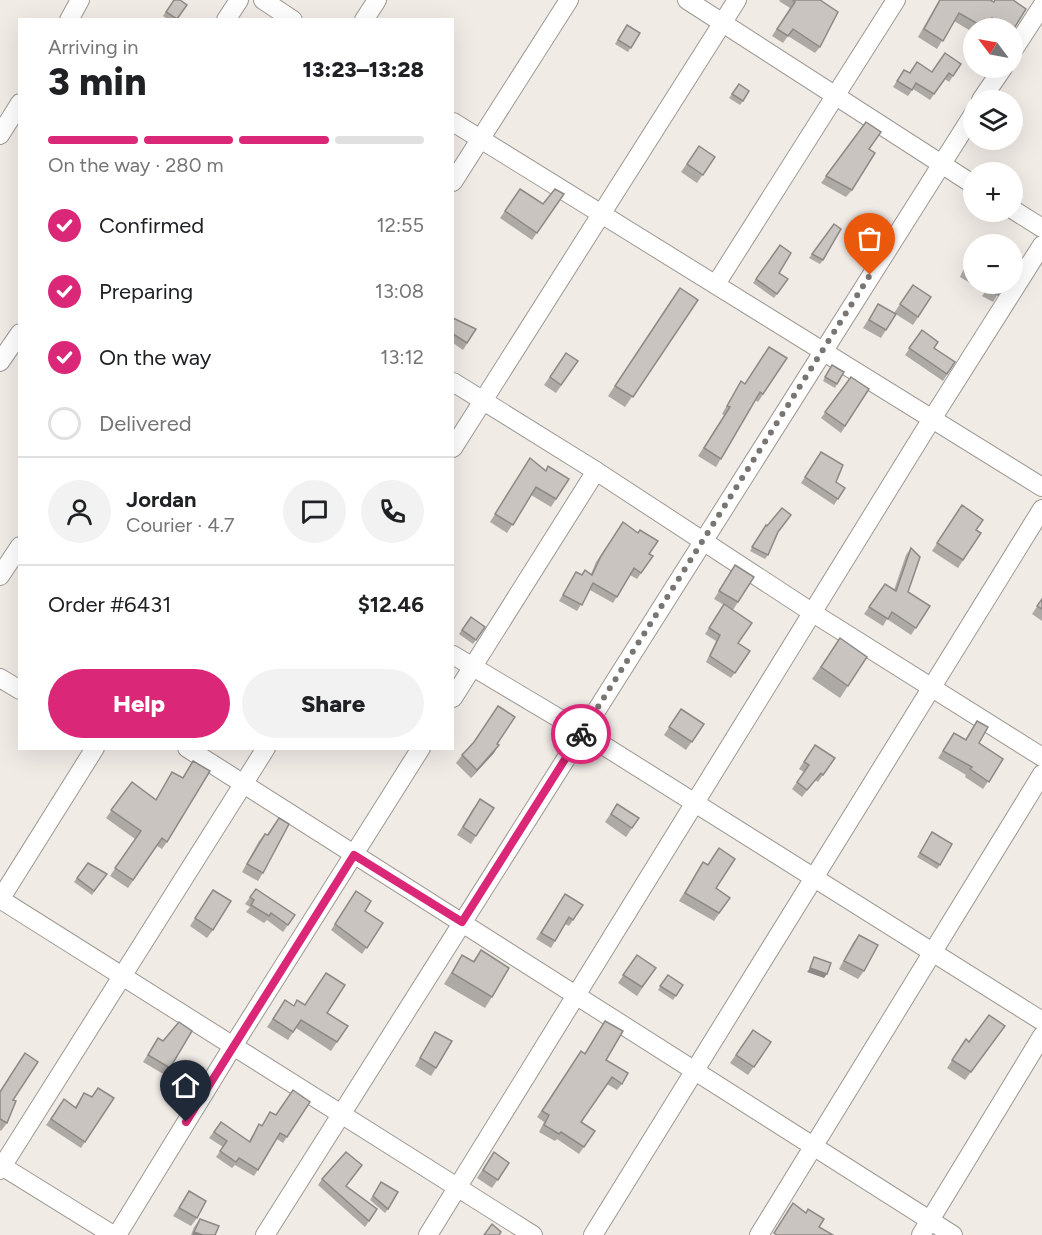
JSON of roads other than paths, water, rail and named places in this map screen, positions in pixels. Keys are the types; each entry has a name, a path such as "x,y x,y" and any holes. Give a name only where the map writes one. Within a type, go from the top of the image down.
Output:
{"street":[{"path":"70,18 80,0"},
{"path":"227,18 239,0"},
{"path":"263,0 290,18"},
{"path":"365,18 377,0"},
{"path":"454,180 569,0"},
{"path":"687,0 963,178"},
{"path":"454,446 737,0"},
{"path":"716,284 896,0"},
{"path":"1023,35 1042,6"},
{"path":"0,135 18,106"},
{"path":"454,123 933,417 1042,487"},
{"path":"265,1235 822,349 963,130"},
{"path":"1023,216 1042,228"},
{"path":"428,1235 933,417 1042,245"},
{"path":"0,362 18,336"},
{"path":"454,382 596,471 813,613 1042,757"},
{"path":"454,696 596,471"},
{"path":"593,1235 1042,509"},
{"path":"0,576 18,549"},
{"path":"454,656 582,732 1042,1022"},
{"path":"0,678 18,689"},
{"path":"94,750 1,899 533,1235"},
{"path":"189,750 814,1146 925,1228 953,1235"},
{"path":"265,750 124,977 1,1167 115,1235 420,750"},
{"path":"759,1235 1042,774"},
{"path":"925,1228 1042,1036"}]}
